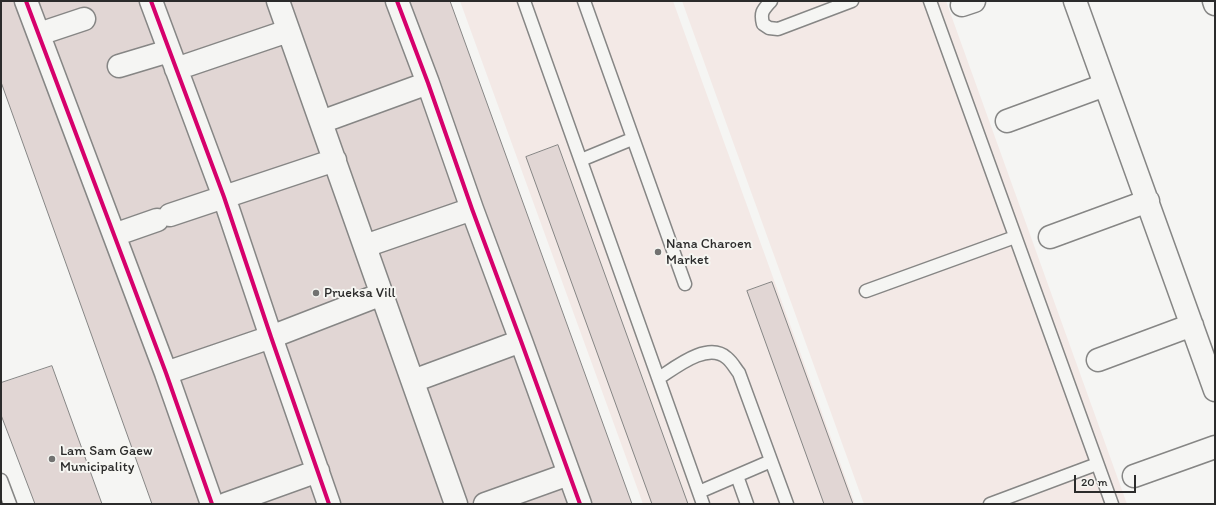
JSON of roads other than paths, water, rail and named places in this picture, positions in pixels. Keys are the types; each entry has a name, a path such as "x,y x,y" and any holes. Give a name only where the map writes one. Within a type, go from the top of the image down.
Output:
{"street":[{"path":"26,1 166,373 212,504"},
{"path":"151,1 224,197 329,504"},
{"path":"278,1 456,504"},
{"path":"398,1 472,210 580,504"},
{"path":"1075,1 1215,390"},
{"path":"38,34 84,19"},
{"path":"119,66 173,60 288,31"},
{"path":"321,122 428,83"},
{"path":"1007,121 1105,85"},
{"path":"114,235 335,160"},
{"path":"1050,237 1148,201"},
{"path":"365,246 472,210"},
{"path":"166,373 271,337 382,294"},
{"path":"1098,360 1192,325"},
{"path":"413,381 521,341"},
{"path":"1134,476 1215,447"},
{"path":"226,504 318,471"},
{"path":"485,504 569,474"}],"lane":[{"path":"524,1 582,160 703,504"},
{"path":"584,1 685,284"},
{"path":"771,1 761,16 763,24 769,28 778,29 852,1"},
{"path":"930,1 1112,504"},
{"path":"582,160 632,139"},
{"path":"866,291 1016,237"},
{"path":"659,378 688,359 703,353 718,353 727,358 739,373 787,504"},
{"path":"699,492 771,461"},
{"path":"990,504 1097,464"},
{"path":"737,476 747,504"},
{"path":"1,480 10,504"}],"place":[{"name":"Nana Charoen Market","path":"658,252"},
{"name":"Prueksa Vill","path":"316,293"},
{"name":"Lam Sam Gaew Municipality","path":"52,459"}]}
